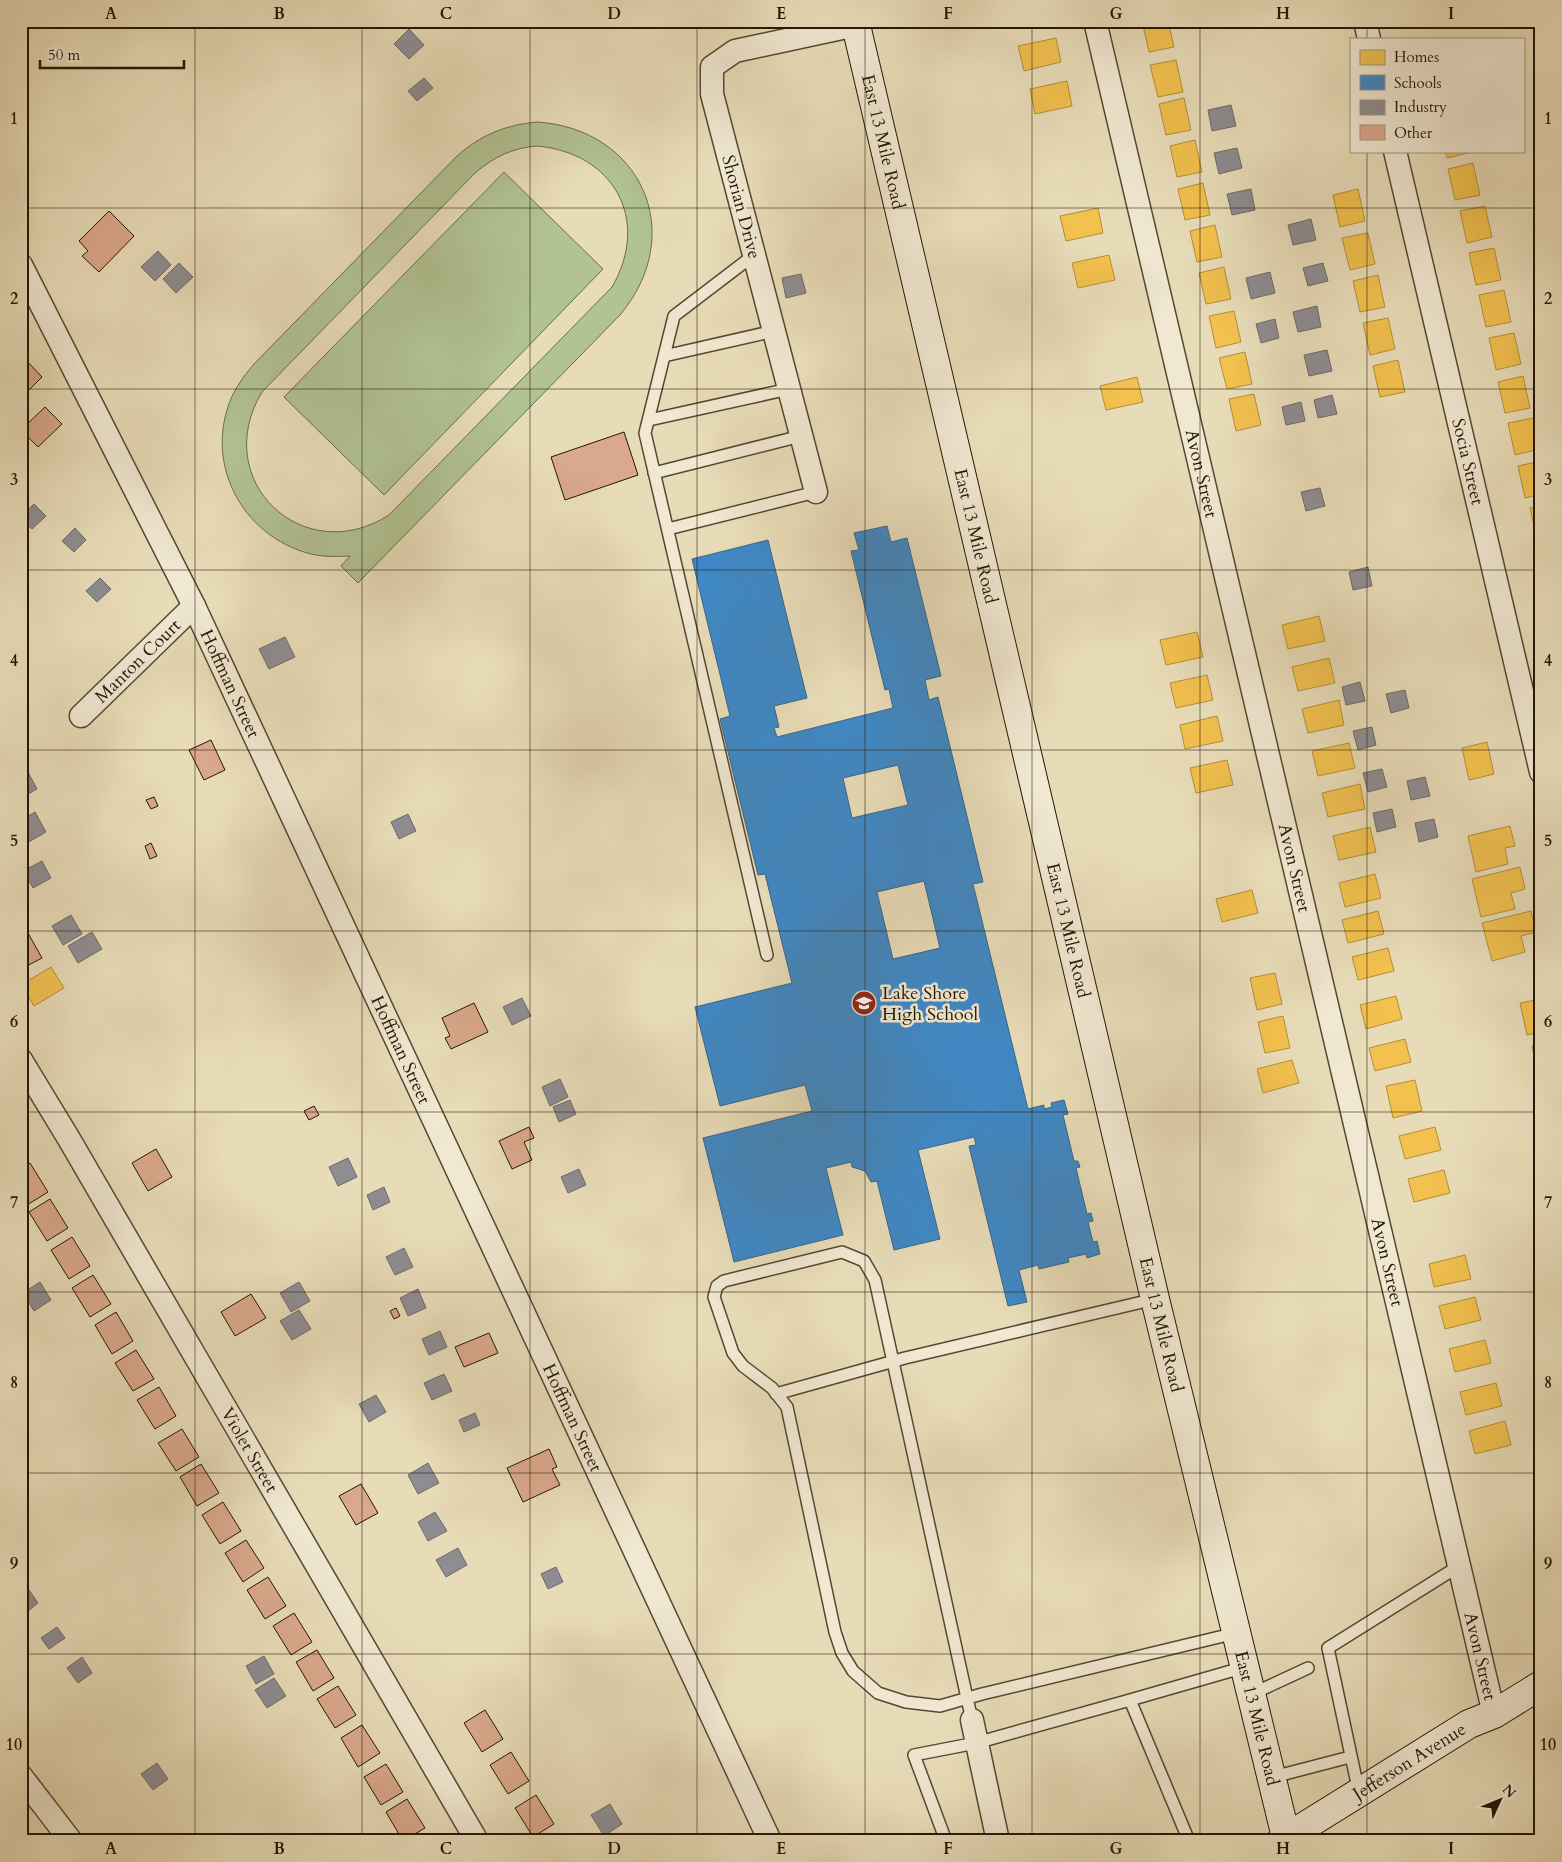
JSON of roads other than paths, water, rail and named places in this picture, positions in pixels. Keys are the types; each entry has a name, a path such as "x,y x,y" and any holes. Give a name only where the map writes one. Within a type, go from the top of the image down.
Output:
{"main road":[{"name":"East 13 Mile Road","path":"855,23 1155,1299 1236,1633 1273,1777 1292,1837"},
{"name":"Jefferson Avenue","path":"1292,1837 1469,1724 1494,1714 1541,1685"}],"street":[{"name":"Avon Street","path":"1095,21 1494,1714"},
{"path":"1365,21 1369,38"},
{"name":"Shorian Drive","path":"816,492 712,94 712,67 735,51 855,23"},
{"name":"Socia Street","path":"1395,152 1541,772"},
{"name":"Hoffman Street","path":"21,265 194,606 770,1841"},
{"name":"Manton Court","path":"81,716 194,606"},
{"name":"Violet Street","path":"21,1060 477,1841"},
{"path":"972,1720 998,1841"},
{"path":"21,1776 71,1841"}],"lane":[{"path":"754,255 674,316 645,433 767,955"},
{"path":"664,356 774,331"},
{"path":"648,420 789,389"},
{"path":"654,473 801,436"},
{"path":"668,530 816,492"},
{"path":"972,1720 967,1698 894,1361 876,1280 864,1261 842,1252 724,1280 716,1286 714,1297 733,1353 743,1366 772,1388 787,1407 835,1632 842,1653 854,1671 878,1692 906,1702 940,1706 967,1698 1236,1633"},
{"path":"776,1394 894,1361 1155,1299"},
{"path":"1359,1793 1328,1648 1460,1566"},
{"path":"946,1841 914,1755 976,1743 1245,1667"},
{"path":"1252,1694 1308,1668"},
{"path":"1130,1700 1189,1841"},
{"path":"1273,1777 1350,1757"}],"place":[{"name":"Lake Shore High School","path":"864,1003"}]}
